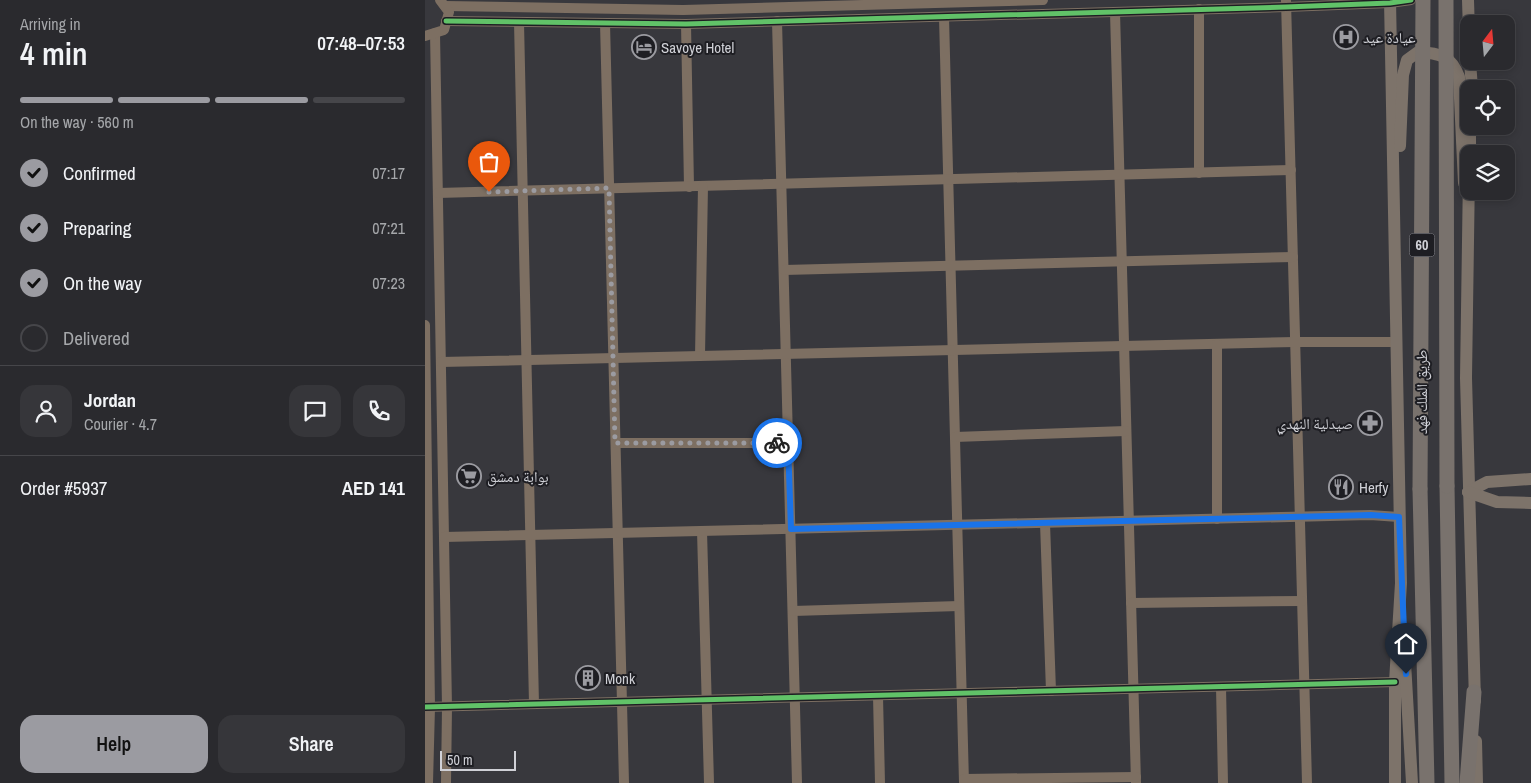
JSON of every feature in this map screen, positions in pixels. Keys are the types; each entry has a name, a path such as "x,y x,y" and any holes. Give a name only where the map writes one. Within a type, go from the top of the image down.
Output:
{"highway":[{"name":"طريق الملك فهد","path":"1423,0 1420,489 1427,783"},
{"name":"طريق الملك فهد","path":"1446,0 1448,202 1447,486 1452,783"},
{"path":"1467,783 1474,692"}],"main road":[{"path":"1468,0 1468,15"},
{"path":"1390,2 1399,517 1412,783"},
{"path":"1394,270 1403,75 1407,60 1418,52 1441,55 1455,64 1459,77 1466,238 1468,492 1477,783"},
{"path":"1466,238 1468,200"},
{"path":"1468,492 1487,482 1531,479"},
{"path":"1468,492 1497,502 1531,503"},
{"path":"1395,783 1395,682 1401,583"}],"street":[{"path":"443,3 692,5 886,4 944,1 1043,0"},
{"path":"446,21 685,24 1115,12 1286,3 1411,0"},
{"path":"443,3 449,12 444,30 430,34 438,193 447,707 446,783"},
{"path":"1286,3 1307,783"},
{"path":"886,4 887,18"},
{"path":"1199,9 1199,173"},
{"path":"944,17 964,781 1136,780 1115,12"},
{"path":"777,21 797,783"},
{"path":"519,22 534,704"},
{"path":"605,23 624,783"},
{"path":"685,24 689,186"},
{"path":"438,193 1291,170"},
{"path":"700,356 703,186"},
{"path":"784,270 1293,257"},
{"path":"425,325 428,783"},
{"path":"441,362 1295,342 1397,342"},
{"path":"1217,344 1217,519"},
{"path":"955,437 1126,431"},
{"path":"615,443 788,443"},
{"path":"444,537 1371,515 1399,517"},
{"path":"1045,523 1051,691"},
{"path":"702,531 709,783"},
{"path":"1131,603 1302,602"},
{"path":"793,611 959,606"},
{"path":"427,707 1395,682"},
{"path":"1221,687 1223,783"},
{"path":"878,696 880,783"}],"cycle path":[{"path":"446,21 686,24 1286,7 1390,3 1411,0"},
{"path":"425,707 1395,682"}],"way so far":[{"path":"489,192 609,188 615,443 777,443"}],"place":[{"name":"عيادة عيد","path":"1346,37"},
{"name":"Savoye Hotel","path":"644,47"},
{"name":"صيدلية النهدي","path":"1370,423"},
{"name":"بوابة دمشق","path":"469,476"},
{"name":"Herfy","path":"1341,487"},
{"name":"Monk","path":"588,678"}],"route":[{"path":"777,443 788,443 791,529 1371,515 1399,517 1406,674"}]}
